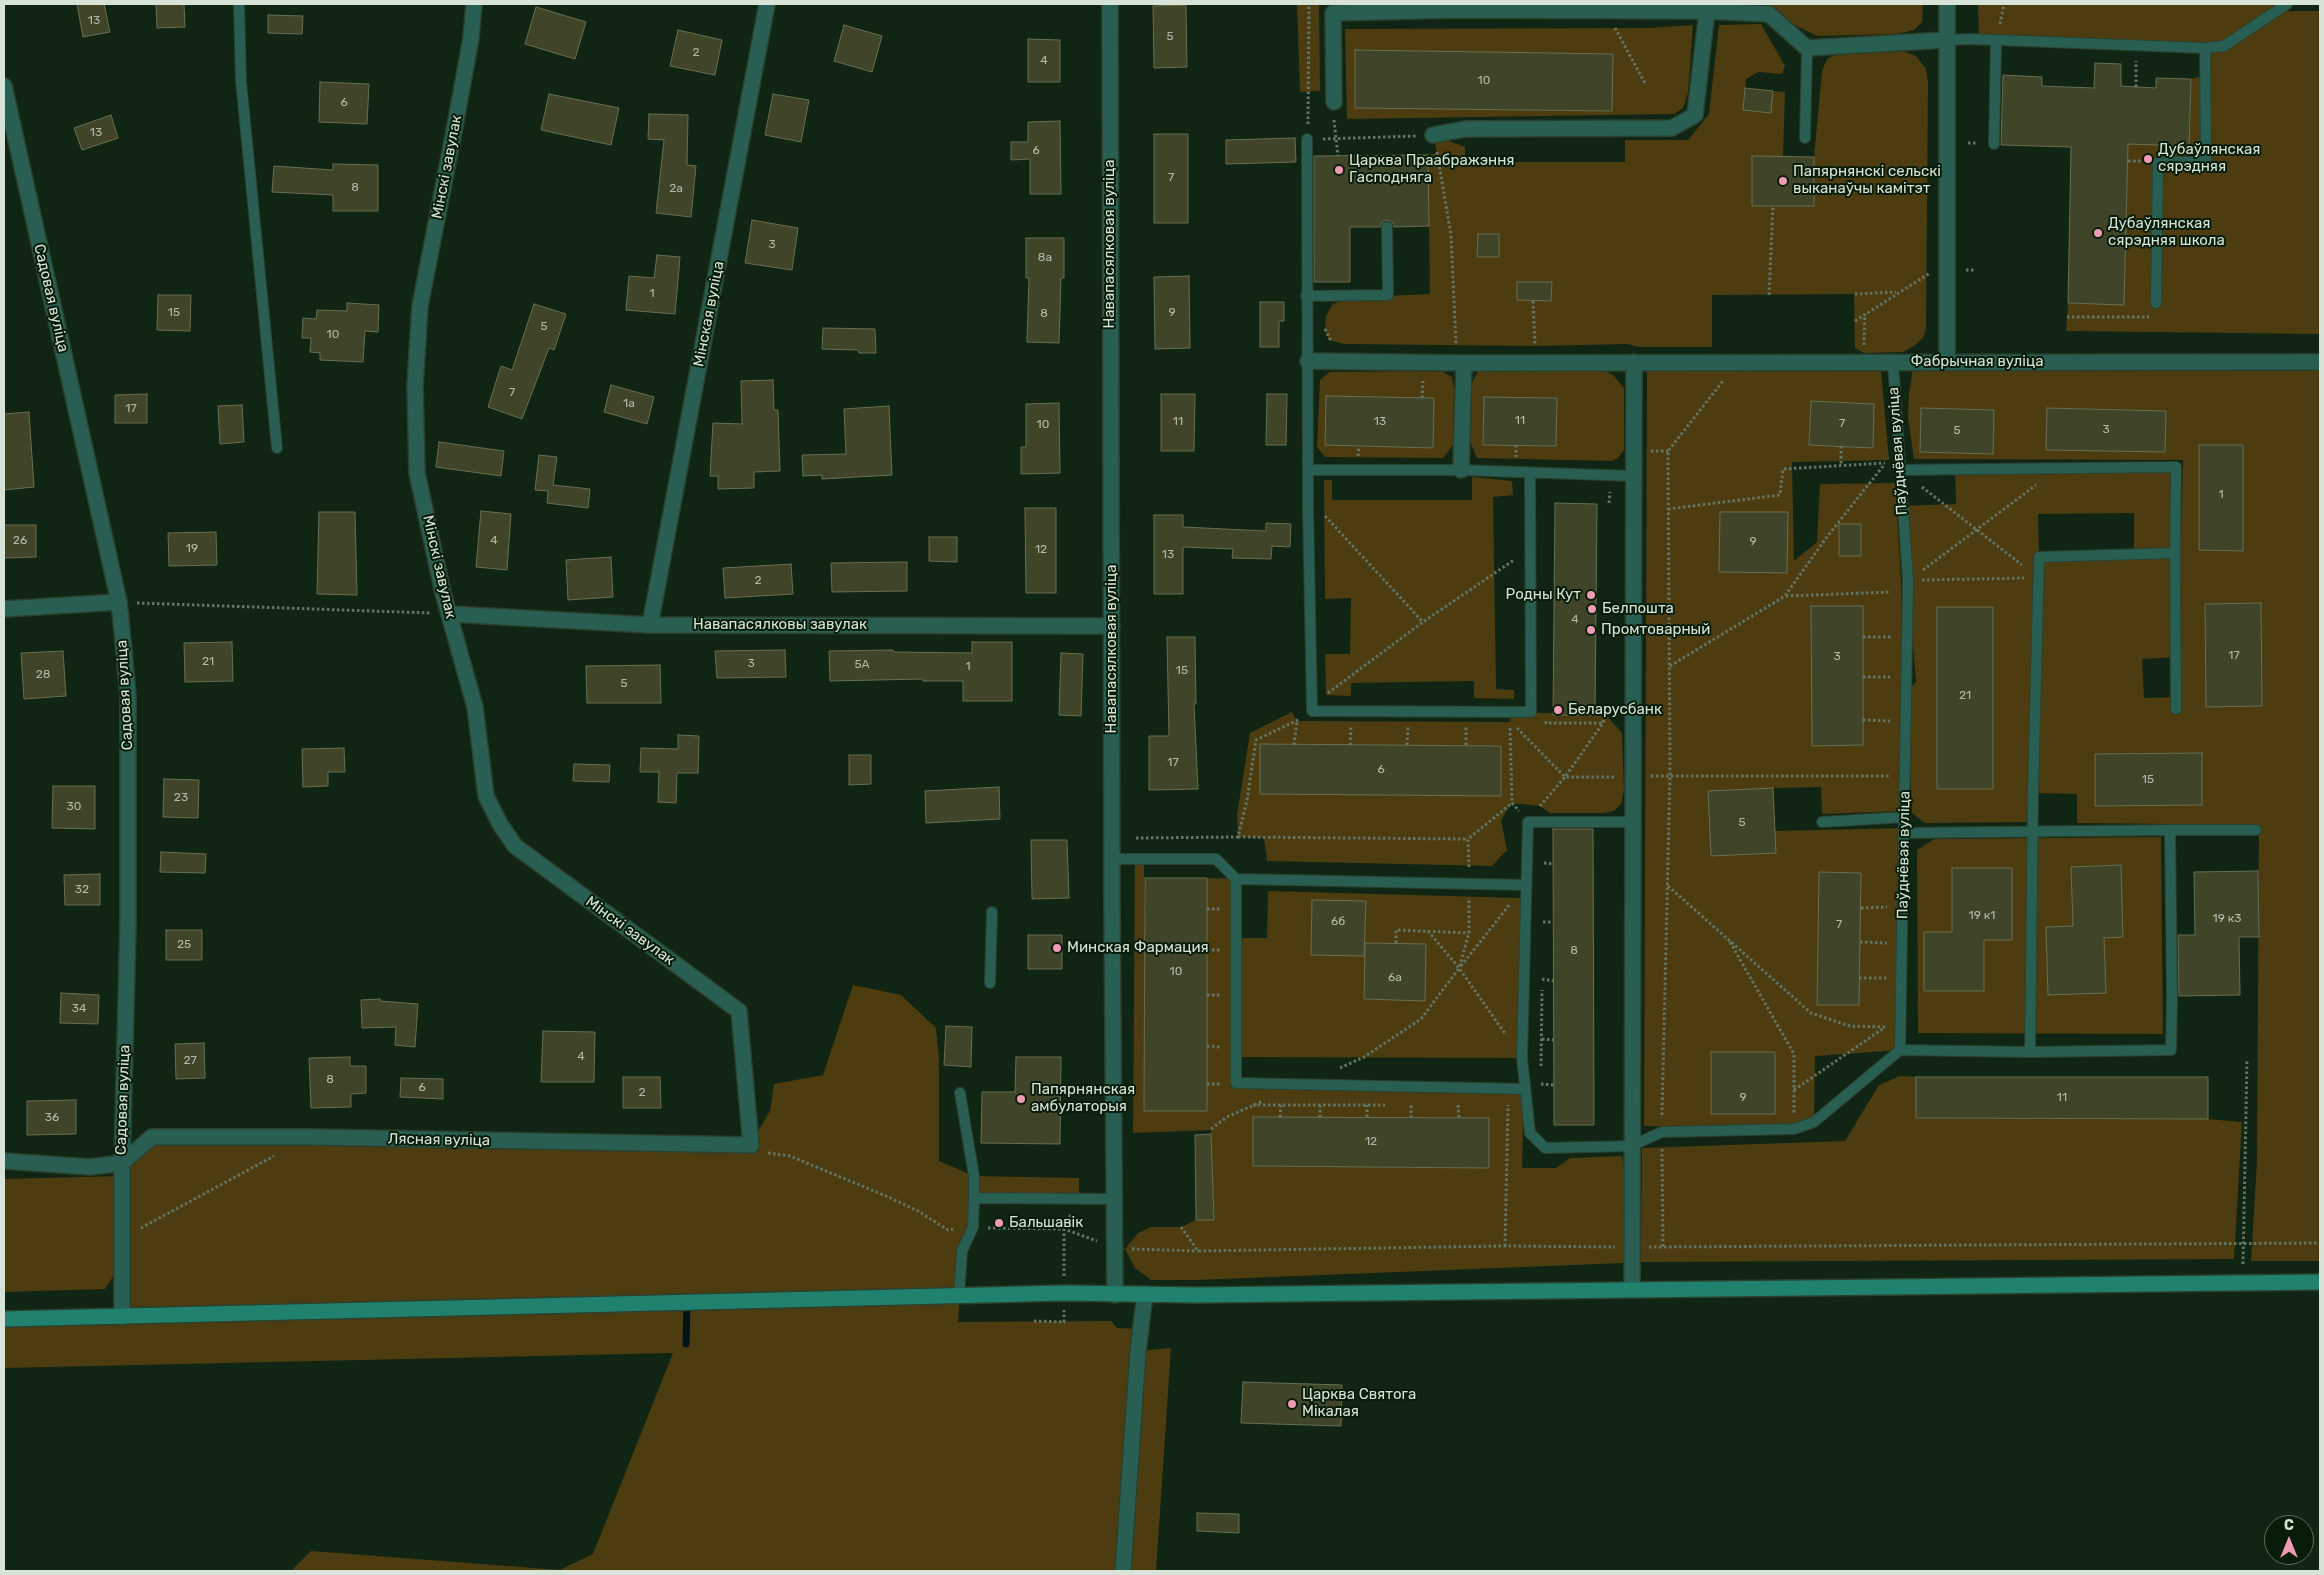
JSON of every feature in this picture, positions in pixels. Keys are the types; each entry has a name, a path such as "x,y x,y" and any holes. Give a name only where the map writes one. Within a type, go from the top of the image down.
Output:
{"main road":[{"path":"4,1319 1064,1293 1115,1295 2320,1282"}],"street":[{"name":"Мінскі завулак","path":"474,4 471,38 420,306 415,386 417,473 450,614 475,707 486,796 500,824 515,846 739,1011 750,1145"},
{"name":"Мінская вуліца","path":"650,625 767,4"},
{"name":"Навапасялковая вуліца","path":"1110,4 1115,1295"},
{"path":"1947,4 1947,362"},
{"path":"1334,102 1333,13 1454,10 1769,14 1807,48 1946,40"},
{"path":"1433,135 1465,129 1672,128 1695,115 1707,12"},
{"name":"Садовая вуліца","path":"4,86 119,602 128,696 128,949 122,1163 122,1317"},
{"name":"Фабрычная вуліца","path":"1308,361 1464,363 2320,362"},
{"path":"1632,1288 1634,362"},
{"path":"1461,470 1464,363"},
{"path":"4,609 119,602"},
{"name":"Навапасялковы завулак","path":"450,614 650,625 1112,626"},
{"name":"Лясная вуліца","path":"122,1163 152,1136 750,1145"},
{"path":"4,1161 90,1167 122,1163"},
{"path":"1123,1571 1138,1351 1145,1294"}],"lane":[{"path":"239,4 241,81 277,448"},
{"path":"1946,40 2204,48 2224,46 2287,4"},
{"path":"1994,144 1996,41"},
{"path":"1804,138 1807,48"},
{"path":"2156,303 2158,162 2206,162 2204,48"},
{"path":"1307,140 1306,296 1312,711 1531,712 1530,473"},
{"path":"1306,296 1388,294 1387,227"},
{"name":"Паўднёвая вуліца","path":"1893,362 1908,580 1905,833 1899,1019 1900,1050"},
{"path":"1900,470 2176,466 2176,709"},
{"path":"1308,470 1461,470 1633,476"},
{"path":"2030,1052 2032,830 2039,556 2175,553"},
{"path":"1822,822 1905,817"},
{"path":"1633,822 1528,822 1522,1058 1530,1133 1545,1148 1631,1146 1662,1132 1794,1129 1814,1122 1900,1050 2030,1052 2171,1050 2170,830"},
{"path":"1905,833 2032,830 2256,830"},
{"path":"1112,859 1216,859 1236,880 1236,1084 1524,1089"},
{"path":"1236,880 1526,885"},
{"path":"990,983 992,912"},
{"path":"959,1296 962,1251 978,1227 974,1198 974,1176 960,1093"},
{"path":"974,1198 1115,1199"}],"path":[{"path":"1309,4 1307,140 1433,135 1452,236 1456,345 1447,345"},
{"path":"1599,11 1614,27 1646,85"},
{"path":"2136,45 2136,87"},
{"path":"1334,102 1335,138 1338,156"},
{"path":"1769,294 1773,206"},
{"path":"1855,320 1927,273 1948,270 1974,270"},
{"path":"1855,294 1898,292"},
{"path":"1533,300 1535,346"},
{"path":"2067,317 2156,318 2156,303"},
{"path":"1326,323 1325,329 1329,340 1336,342"},
{"path":"1663,1247 1662,1132 1670,775 1668,451 1725,378"},
{"path":"1516,446 1516,459"},
{"path":"1841,446 1841,466"},
{"path":"1886,463 1886,473"},
{"path":"1670,666 1785,596 1826,538 1886,463"},
{"path":"1668,509 1780,495 1782,469 1886,463 1900,470 2039,578"},
{"path":"1908,580 1978,530 2060,467"},
{"path":"1609,503 1610,490"},
{"path":"1308,507 1325,515 1423,622"},
{"path":"1908,580 2039,578"},
{"path":"1890,582 1891,601"},
{"path":"1785,596 1891,592"},
{"path":"119,602 450,614"},
{"path":"1891,628 1891,645"},
{"path":"1863,637 1891,637"},
{"path":"1891,669 1891,686"},
{"path":"1863,677 1891,677"},
{"path":"1607,707 1603,723 1565,778 1528,822 1512,804 1510,722 1565,778 1633,777"},
{"path":"1891,712 1892,730"},
{"path":"1546,713 1546,723 1603,723"},
{"path":"1863,720 1891,721"},
{"path":"1294,745 1297,721"},
{"path":"1350,745 1352,721"},
{"path":"1407,745 1408,721"},
{"path":"1466,722 1466,746"},
{"path":"1670,775 1892,776 1892,767"},
{"path":"1238,837 1468,839 1512,804"},
{"path":"1459,968 1468,933 1470,883 1468,839"},
{"path":"1544,863 1553,864"},
{"path":"1337,1069 1364,1057 1421,1019 1459,968 1526,885"},
{"path":"1668,885 1811,1014 1850,1026 1886,1027"},
{"path":"1861,908 1889,907"},
{"path":"1207,909 1225,909"},
{"path":"1543,922 1554,922"},
{"path":"1396,943 1396,930 1468,933"},
{"path":"1428,931 1459,968 1522,1058"},
{"path":"1727,938 1794,1054 1794,1129"},
{"path":"1860,942 1888,943"},
{"path":"1207,950 1226,951"},
{"path":"1860,978 1888,978"},
{"path":"1542,979 1554,981"},
{"path":"1207,995 1226,995"},
{"path":"1794,1090 1899,1019"},
{"path":"1542,1040 1554,1040"},
{"path":"1207,1046 1227,1047"},
{"path":"2242,1282 2247,1059"},
{"path":"1207,1084 1228,1084"},
{"path":"1541,1084 1554,1085"},
{"path":"1505,1246 1508,1089"},
{"path":"1320,1104 1320,1117"},
{"path":"1367,1104 1367,1117"},
{"path":"1253,1105 1394,1104"},
{"path":"1402,1104 1421,1104"},
{"path":"1411,1104 1411,1118"},
{"path":"1449,1104 1468,1104"},
{"path":"1458,1104 1459,1118"},
{"path":"1498,1104 1508,1104"},
{"path":"1280,1117 1281,1105"},
{"path":"1061,1106 1114,1108"},
{"path":"1211,1129 1227,1117"},
{"path":"750,1145 757,1151 790,1156 886,1196 918,1211 948,1230 978,1227 1064,1229 1116,1249 1198,1251 1505,1246 1631,1248 2244,1242 2320,1243"},
{"path":"122,1238 276,1155"},
{"path":"1034,1321 1064,1322 1064,1229 1071,1216 1071,1199"},
{"path":"1181,1227 1198,1251"}],"shaded area":[{"path":"1297,4 1319,4 1320,91 1300,92"},
{"path":"1766,4 1923,4 1922,22 1914,30 1897,34 1817,36 1793,24"},
{"path":"1978,4 2278,4 2278,11 2320,11 2320,334 2066,331 2068,303 2124,304 2128,135 2189,146 2191,79 2205,75 2205,48 1979,40"},
{"path":"1761,24 1785,66 1782,74 1758,72 1746,79 1743,109 1771,113 1773,91 1785,92 1783,156 1752,156 1752,206 1814,206 1814,157 1822,71 1827,59 1841,52 1903,51 1916,56 1926,69 1928,82 1926,328 1923,338 1914,346 1903,352 1864,353 1855,348 1854,294 1712,295 1712,347 1639,347 1627,344 1535,346 1344,344 1329,340 1325,329 1326,316 1332,305 1345,298 1430,294 1428,155 1437,153 1433,135 1465,147 1465,162 1625,162 1625,140 1688,140 1709,114 1719,25"},
{"path":"1693,25 1688,93 1683,108 1674,114 1347,119 1345,29 1649,28"},
{"path":"1914,362 2320,362 2320,1261 2251,1261 2257,1161 2259,825 2077,823 2077,794 2033,793 2032,822 1925,823 1912,813 1907,691 1916,682 1902,506 1956,504 1955,468 2176,467 2176,657 2142,659 2144,698 2176,697 2183,460 1914,459 1908,417 1909,394","holes":["2134,513 2134,554 2039,556 2038,514"]},
{"path":"1601,369 1613,375 1624,388 1624,450 1618,458 1612,461 1477,458 1470,441 1471,384 1478,372"},
{"path":"1881,370 1889,460 1792,462 1794,561 1817,542 1820,484 1895,483 1901,579 1905,811 1822,814 1821,787 1773,788 1775,831 1905,828 1900,1050 1815,1056 1814,1122 1794,1129 1644,1126 1647,371"},
{"path":"1330,372 1443,372 1452,377 1454,388 1453,445 1443,458 1325,457 1317,447 1320,380"},
{"path":"1472,477 1512,481 1513,495 1493,497 1496,689 1514,690 1514,699 1474,698 1474,681 1351,683 1351,696 1326,695 1325,654 1350,654 1351,598 1325,599 1324,480 1332,480 1332,500 1472,500"},
{"path":"1292,712 1297,721 1510,722 1511,712 1606,715 1622,733 1624,790 1621,804 1614,811 1604,813 1550,813 1540,806 1512,803 1501,820 1507,850 1492,866 1267,861 1264,838 1238,837 1237,815 1250,733"},
{"path":"2161,837 2163,1034 1918,1033 1917,850 1934,839"},
{"path":"1135,858 1144,858 1144,1111 1207,1111 1207,878 1236,879 1236,938 1267,938 1268,891 1521,898 1522,1058 1236,1057 1236,1083 1524,1089 1522,1168 1556,1168 1570,1158 1621,1156 1624,1162 1624,1263 1197,1280 1151,1280 1135,1268 1125,1249 1138,1233 1151,1227 1181,1227 1196,1220 1214,1220 1211,1130 1133,1133","holes":["1254,1117 1489,1119 1489,1168 1253,1166"]},
{"path":"853,985 901,995 936,1028 939,1061 939,1161 974,1176 1079,1178 1079,1199 974,1198 973,1227 962,1251 958,1322 1111,1321 1117,1328 1141,1329 1138,1351 1171,1348 1156,1571 291,1571 311,1551 560,1570 593,1554 673,1353 4,1368 4,1319 122,1317 122,1163 152,1137 750,1145 770,1111 774,1084 823,1075"},
{"path":"1900,1076 1916,1077 1916,1118 2208,1119 2242,1122 2234,1259 1641,1262 1642,1148 1845,1141 1879,1085"},
{"path":"120,1176 116,1272 105,1289 4,1292 4,1179"}],"building":[{"path":"77,4 104,4 110,32 83,37"},
{"path":"156,4 184,4 185,27 157,28"},
{"path":"1186,5 1187,67 1154,68 1153,6"},
{"path":"536,7 586,22 575,59 525,44"},
{"path":"268,15 303,16 302,34 268,33"},
{"path":"844,25 882,36 872,72 834,61"},
{"path":"678,30 722,40 715,75 670,66"},
{"path":"1028,39 1060,40 1060,82 1028,82"},
{"path":"1355,50 1613,54 1612,111 1355,108"},
{"name":"Дубаўлянская сярэдняя школа","path":"2095,63 2121,64 2121,86 2156,88 2156,78 2191,79 2189,146 2128,144 2124,305 2068,303 2071,147 2001,145 2003,75 2042,77 2042,86 2094,88"},
{"path":"320,82 369,84 367,124 319,122"},
{"path":"1745,88 1773,91 1771,113 1743,110"},
{"path":"549,94 619,108 611,145 541,130"},
{"path":"773,94 809,100 801,142 765,135"},
{"path":"649,114 688,115 687,165 696,166 691,217 656,213 664,140 648,139"},
{"path":"111,115 118,138 82,150 74,128"},
{"path":"1060,121 1061,194 1030,194 1030,159 1011,160 1011,142 1028,142 1028,122"},
{"path":"1154,134 1188,134 1188,223 1154,223"},
{"path":"1295,138 1296,162 1226,164 1226,140"},
{"path":"1428,155 1429,226 1394,227 1393,223 1387,220 1383,221 1380,227 1350,227 1350,282 1314,282 1314,156"},
{"name":"Папярнянскі сельскі выканаўчы камітэт","path":"1752,156 1814,157 1814,206 1752,206"},
{"path":"333,164 378,165 378,211 333,211 333,195 272,192 274,166 333,170"},
{"path":"752,220 798,228 792,270 745,263"},
{"path":"1478,234 1499,234 1499,257 1477,257"},
{"path":"1026,238 1064,238 1064,278 1061,278 1059,343 1027,342 1029,278 1026,278"},
{"path":"657,255 680,257 675,314 626,310 629,276 654,278"},
{"path":"1189,276 1190,348 1155,349 1154,277"},
{"path":"1517,282 1552,282 1551,301 1517,300"},
{"path":"158,295 191,295 190,331 157,330"},
{"path":"1260,302 1284,302 1284,321 1279,321 1279,347 1260,347"},
{"path":"347,303 379,305 378,332 365,331 363,362 320,360 320,353 310,352 311,338 302,338 303,318 316,319 317,310 347,311"},
{"path":"534,304 566,314 554,350 549,348 522,419 488,407 501,366 512,370"},
{"path":"823,328 875,329 876,353 859,353 858,350 822,349"},
{"path":"773,380 774,410 778,410 780,471 754,472 754,488 718,489 718,476 710,476 713,423 742,424 741,381"},
{"path":"611,385 654,397 647,424 604,412"},
{"path":"147,394 147,423 115,423 115,395"},
{"path":"1161,394 1195,394 1194,451 1161,451"},
{"path":"1267,394 1287,394 1286,445 1266,445"},
{"path":"1326,396 1434,398 1433,448 1325,445"},
{"path":"1484,397 1557,398 1556,446 1483,445"},
{"path":"1811,401 1874,404 1873,448 1809,445"},
{"path":"1059,403 1060,473 1021,474 1021,447 1026,447 1026,404"},
{"path":"242,405 244,442 220,444 218,406"},
{"path":"889,406 892,475 822,479 822,475 803,476 802,455 846,454 844,409"},
{"path":"1921,408 1994,410 1993,454 1920,452"},
{"path":"2047,408 2166,411 2165,452 2046,450"},
{"path":"29,412 34,487 4,490 4,414"},
{"path":"439,442 504,451 501,476 436,467"},
{"path":"2199,445 2243,445 2243,551 2199,550"},
{"path":"539,455 557,457 553,485 590,489 588,508 547,503 548,491 535,490"},
{"path":"1555,503 1597,504 1595,715 1553,715"},
{"path":"1025,508 1056,508 1056,593 1026,593"},
{"path":"481,511 511,514 507,570 476,567"},
{"path":"319,512 355,512 357,595 317,594"},
{"path":"1720,512 1788,512 1787,573 1719,572"},
{"path":"1154,515 1183,515 1183,527 1266,531 1266,523 1291,524 1290,547 1272,546 1271,559 1232,558 1233,549 1183,547 1183,594 1154,594"},
{"path":"1839,524 1861,524 1861,556 1839,556"},
{"path":"4,525 36,525 36,557 4,558"},
{"path":"216,532 217,565 169,566 168,533"},
{"path":"929,537 957,537 957,562 929,561"},
{"path":"611,557 613,597 568,600 566,560"},
{"path":"907,562 907,591 832,592 831,563"},
{"path":"791,564 793,594 725,598 723,568"},
{"path":"2261,603 2262,706 2206,707 2205,604"},
{"path":"1811,606 1863,606 1863,745 1812,746"},
{"path":"1937,607 1993,607 1993,789 1937,789"},
{"path":"1167,637 1195,637 1196,704 1194,704 1198,789 1149,790 1149,736 1169,736"},
{"path":"232,642 233,681 185,682 184,643"},
{"path":"972,642 1012,642 1012,701 963,701 963,681 923,681 923,679 830,681 829,651 893,650 894,652 972,653"},
{"path":"785,650 786,677 717,678 715,651"},
{"path":"63,651 66,696 24,699 21,653"},
{"path":"1061,653 1083,654 1081,716 1059,715"},
{"path":"660,665 661,703 587,703 586,666"},
{"path":"678,735 699,736 698,773 677,773 676,803 658,802 659,772 640,772 641,748 678,749"},
{"path":"1260,744 1501,746 1501,796 1260,794"},
{"path":"344,748 345,772 328,772 328,786 303,787 302,749"},
{"path":"2202,753 2202,805 2095,806 2095,754"},
{"path":"849,755 871,755 871,784 849,785"},
{"path":"574,764 610,765 609,782 573,781"},
{"path":"164,779 199,780 198,818 163,817"},
{"path":"53,786 95,786 95,829 52,828"},
{"path":"999,787 1000,819 926,823 925,791"},
{"path":"1773,788 1776,853 1711,856 1708,791"},
{"path":"1553,829 1593,829 1594,1125 1554,1125"},
{"path":"1031,840 1067,840 1069,898 1032,899"},
{"path":"161,852 206,854 205,873 160,872"},
{"path":"2121,865 2123,937 2104,938 2106,993 2048,995 2046,927 2073,926 2071,867"},
{"path":"1952,868 2012,868 2012,940 1984,940 1984,991 1924,991 1924,932 1952,932"},
{"path":"2258,871 2259,937 2239,937 2240,995 2179,996 2178,935 2195,935 2194,872"},
{"path":"1819,872 1861,873 1859,1005 1817,1005"},
{"path":"100,874 100,905 65,905 64,875"},
{"path":"1145,878 1207,878 1207,1111 1144,1111"},
{"path":"1312,900 1366,901 1364,956 1311,955"},
{"path":"166,930 202,930 202,960 166,960"},
{"path":"1028,935 1062,935 1062,969 1028,969"},
{"path":"1365,943 1426,944 1425,1001 1364,999"},
{"path":"61,993 99,995 98,1024 60,1023"},
{"path":"380,999 380,1001 418,1004 415,1047 395,1045 396,1027 362,1028 361,1000"},
{"path":"946,1026 972,1027 971,1067 944,1065"},
{"path":"543,1031 595,1032 594,1082 541,1082"},
{"path":"204,1043 205,1078 176,1079 175,1044"},
{"path":"1711,1052 1775,1052 1775,1114 1711,1114"},
{"path":"350,1057 350,1066 366,1066 366,1093 351,1094 351,1107 311,1108 309,1058"},
{"name":"Папярнянская амбулаторыя","path":"1016,1057 1061,1057 1060,1144 981,1143 982,1092 1015,1092"},
{"path":"623,1077 660,1077 661,1108 623,1108"},
{"path":"1916,1077 2208,1077 2208,1119 1916,1118"},
{"path":"401,1078 443,1079 443,1099 400,1097"},
{"path":"76,1100 76,1134 27,1135 27,1101"},
{"path":"1253,1117 1489,1118 1489,1168 1253,1166"},
{"path":"1211,1134 1214,1220 1196,1220 1195,1135"},
{"name":"Царква Святога Мікалая","path":"1243,1382 1342,1385 1341,1426 1241,1423"},
{"path":"1197,1513 1239,1514 1239,1533 1197,1531"}],"waterway":[{"path":"686,1344 687,1304"}],"place":[{"name":"Дубаўлянская сярэдняя","path":"2148,159"},
{"name":"Царква Праабражэння Гасподняга","path":"1339,170"},
{"name":"Папярнянскі сельскі выканаўчы камітэт","path":"1783,181"},
{"name":"Дубаўлянская сярэдняя школа","path":"2098,233"},
{"name":"Родны Кут","path":"1591,595"},
{"name":"Белпошта","path":"1592,609"},
{"name":"Промтоварный","path":"1591,630"},
{"name":"Беларусбанк","path":"1558,710"},
{"name":"Минская Фармация","path":"1057,948"},
{"name":"Папярнянская амбулаторыя","path":"1021,1099"},
{"name":"Бальшавік","path":"999,1223"},
{"name":"Царква Святога Мікалая","path":"1292,1404"}]}
